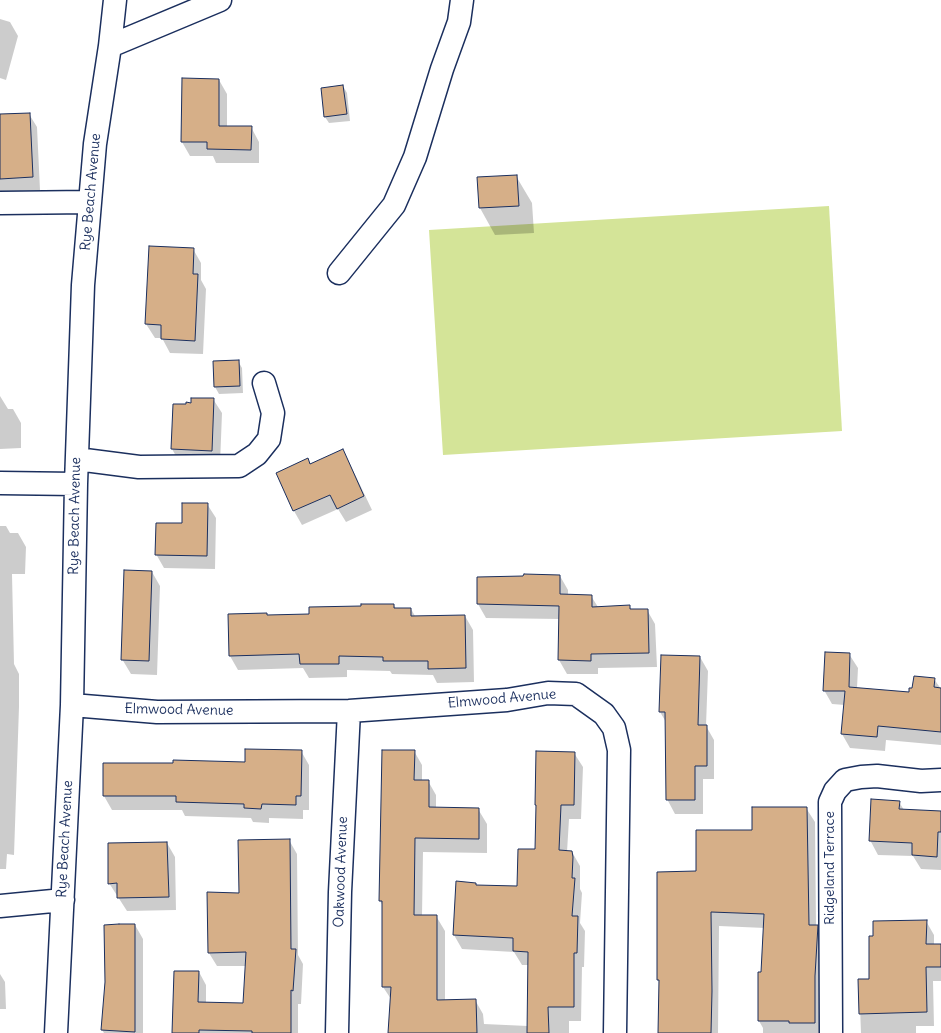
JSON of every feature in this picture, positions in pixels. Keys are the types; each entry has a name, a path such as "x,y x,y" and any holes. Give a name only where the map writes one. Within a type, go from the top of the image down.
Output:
{"street":[{"name":"Rye Beach Avenue","path":"56,1033 72,705 76,484 82,292 95,144 110,46 115,0"},
{"path":"110,46 220,0"},
{"path":"339,273 394,205 415,157 442,69 459,22 462,0"},
{"path":"0,203 89,202"},
{"path":"77,459 139,467 239,466 257,454 269,439 273,413 264,383"},
{"path":"0,483 76,484"},
{"name":"Elmwood Avenue","path":"72,705 157,712 349,710 507,700 548,693 576,694 604,714 614,728 619,750 615,1033"},
{"name":"Oakwood Avenue","path":"338,1033 340,892 349,710"},
{"name":"Ridgeland Terrace","path":"831,1033 830,802 832,797 835,791 845,780 861,777 876,776 921,781 941,780"},
{"path":"0,906 62,900"}],"green space":[{"path":"829,206 842,431 443,455 429,230"}],"building":[{"path":"182,78 219,79 219,126 252,126 251,150 207,149 207,142 181,142"},
{"path":"343,85 347,114 324,117 321,88"},
{"path":"30,113 33,177 0,179 0,114"},
{"path":"517,175 519,206 479,208 477,177"},
{"path":"149,246 194,248 193,274 198,274 195,341 161,339 161,325 145,324"},
{"path":"239,360 240,386 214,387 213,361"},
{"path":"191,398 214,398 212,451 171,449 173,404 186,404 186,402 191,403"},
{"path":"343,449 364,496 337,509 330,495 293,511 276,473 308,458 310,464"},
{"path":"182,503 208,503 207,556 155,555 156,523 182,523"},
{"path":"124,570 152,571 149,661 121,660"},
{"path":"524,574 560,575 560,594 592,595 592,607 630,605 630,609 648,609 649,653 591,654 591,661 558,660 559,606 477,604 477,577 523,576"},
{"path":"361,604 394,604 394,608 411,608 411,616 465,615 466,668 428,669 428,661 383,661 383,657 339,656 339,664 300,664 299,654 229,656 228,614 309,614 309,607 361,606"},
{"path":"825,652 850,653 849,687 909,692 909,688 912,688 914,676 935,678 934,687 941,688 941,732 878,726 877,737 841,734 845,691 823,691"},
{"path":"661,655 700,656 698,725 707,725 707,766 695,766 695,800 666,800 665,712 659,712"},
{"path":"245,749 302,750 301,796 296,796 296,805 262,804 261,809 244,808 244,804 176,802 176,796 103,796 103,763 173,763 173,760 245,762"},
{"path":"382,750 415,750 414,780 429,780 429,807 479,808 479,839 415,838 414,915 437,915 437,1000 476,999 477,1033 388,1033 391,987 382,987 382,901 379,901"},
{"path":"536,751 575,752 574,805 561,805 559,850 572,851 573,857 572,878 575,878 572,916 578,916 577,953 574,953 574,1007 548,1007 549,1033 527,1033 528,952 513,951 513,938 453,935 456,881 476,883 476,885 517,886 518,849 535,849"},
{"path":"871,799 900,801 899,809 941,811 941,832 938,832 937,857 912,855 912,843 869,841"},
{"path":"752,807 807,807 809,925 818,925 815,976 815,1023 758,1021 758,972 761,972 764,914 711,912 711,1033 658,1033 659,980 657,980 657,872 696,871 696,830 752,830"},
{"path":"290,839 291,949 296,949 293,991 291,990 291,1033 252,1033 252,1031 199,1030 199,1033 172,1033 174,971 199,971 198,1002 243,1003 246,952 208,953 207,892 239,893 238,840"},
{"path":"167,842 169,897 117,898 117,883 108,884 108,843"},
{"path":"927,920 926,944 941,944 941,967 926,967 927,1012 859,1014 858,979 869,979 869,936 873,936 873,921"},
{"path":"135,924 135,1032 101,1030 105,982 104,925"}]}
